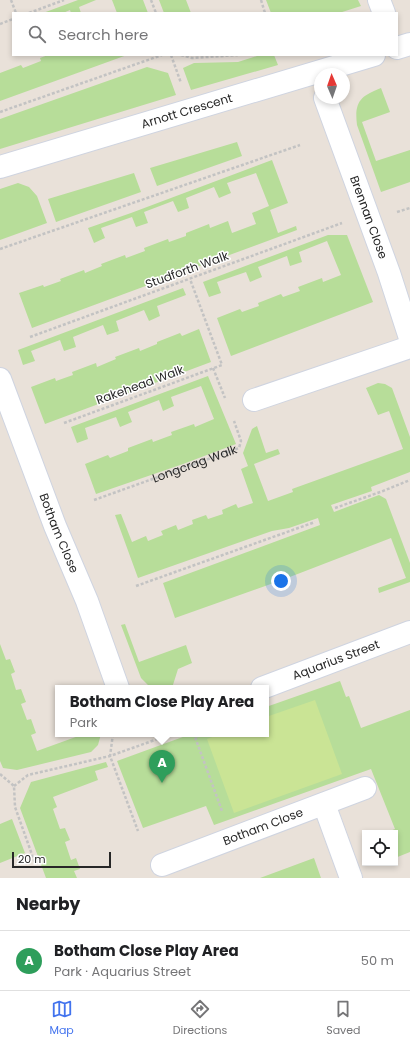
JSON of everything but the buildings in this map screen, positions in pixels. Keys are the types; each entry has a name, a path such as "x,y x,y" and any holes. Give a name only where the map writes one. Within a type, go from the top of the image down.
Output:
{"street":[{"path":"379,0 384,12"},
{"path":"398,48 410,44"},
{"name":"Arnott Crescent","path":"341,68 371,56"},
{"name":"Arnott Crescent","path":"0,167 314,78"},
{"name":"Brennan Close","path":"328,104 389,273 410,338"},
{"path":"254,400 410,347"},
{"name":"Botham Close","path":"0,379 55,526 87,601 117,685"},
{"name":"Aquarius Street","path":"269,685 410,632"},
{"name":"Botham Close","path":"162,865 365,788"},
{"path":"324,804 351,878"}],"path":[{"path":"12,0 16,12"},
{"path":"32,12 64,0"},
{"path":"151,0 156,12"},
{"path":"261,0 265,12"},
{"path":"0,24 12,19"},
{"path":"0,112 159,56"},
{"path":"184,56 192,58 223,56"},
{"path":"0,248 300,145"},
{"name":"Studforth Walk","path":"30,337 343,222"},
{"name":"Rakehead Walk","path":"64,423 222,364 190,278"},
{"path":"213,368 226,401"},
{"name":"Longcrag Walk","path":"94,500 239,448 241,440 231,415"},
{"path":"335,508 384,491 410,480"},
{"path":"136,586 316,522"},
{"path":"113,737 110,756 138,831"},
{"path":"14,786 28,775 110,756 163,737"},
{"path":"195,737 224,816"},
{"path":"0,774 14,786 16,807 35,863"}],"green space":[{"path":"78,0 96,0 79,7 81,12 71,12 70,10 65,12 46,12"},
{"path":"112,0 143,0 148,12 117,12"},
{"path":"159,0 186,0 191,12 164,12"},
{"path":"266,0 358,0 361,6 342,12 271,12"},
{"path":"45,56 124,56 0,101 0,73 21,65 23,68 41,61 40,58"},
{"path":"257,56 274,56 278,65 191,90 183,68 194,63 238,62"},
{"path":"147,67 168,73 176,95 0,149 0,119"},
{"path":"381,88 390,112 362,122 376,161 410,150 410,182 381,192 357,125 356,117 360,100 368,94"},
{"path":"237,142 242,156 157,186 150,168"},
{"path":"272,160 288,203 270,210 278,233 296,226 297,230 32,328 19,293 61,281 60,279 84,270 85,273 102,266 101,264 125,255 126,258 145,251 144,248 168,239 169,242 186,236 186,233 209,224 210,228 228,221 232,233 256,224 252,213 269,206 256,173 227,183 231,193 219,198 214,187 186,198 189,208 178,212 173,201 144,212 148,223 136,227 132,217 101,228 105,238 94,243 88,228"},
{"path":"134,173 141,192 56,222 48,199"},
{"path":"18,183 29,187 37,196 47,223 0,240 0,189"},
{"path":"328,235 347,235 373,302 231,356 217,318 240,309 242,312 259,306 258,303 281,294 283,297 300,291 298,287 322,278 323,282 341,275 327,241 299,252 302,262 290,266 287,256 258,267 262,277 250,282 246,272 217,282 221,293 209,297 203,282"},
{"path":"183,288 186,295 157,306 160,316 149,321 144,310 116,321 119,331 107,335 103,325 73,337 76,347 64,351 60,340 31,351 35,361 23,365 18,350"},
{"path":"199,329 211,362 45,424 31,387 55,378 56,381 73,375 72,372 96,363 97,367 116,359 115,357 139,348 140,351 157,344 157,342 180,333 182,336"},
{"path":"208,376 236,444 96,494 85,464 108,455 110,458 128,451 128,448 152,439 153,442 172,435 171,432 194,424 195,427 214,419 201,386 171,397 174,406 163,411 159,400 128,412 132,422 120,427 116,417 85,428 88,439 77,443 71,427"},
{"path":"378,383 385,384 392,388 410,437 410,472 371,487 372,491 331,505 334,512 379,495 386,499 410,563 410,582 379,593 378,588 406,578 391,538 282,580 175,618 163,583 320,525 318,518 289,528 272,531 138,578 115,515 121,514 132,542 146,536 148,541 163,535 161,531 176,525 178,530 193,524 192,520 206,515 208,519 223,514 222,510 236,504 238,508 253,503 241,469 248,466 243,453 252,429 257,426 266,453 278,449 280,454 254,464 268,501 293,492 292,489 403,449 389,411 378,415 366,388"},
{"path":"125,624 139,662 186,645 192,663 178,669 173,685 148,685 141,678 121,625"},
{"path":"0,644 6,660 10,659 15,672 11,674 16,690 21,689 26,702 21,704 27,720 31,719 36,733 31,735 37,751 76,737 100,737 98,745 91,752 17,770 3,768 0,761"},
{"path":"340,681 346,697 349,696 361,728 410,710 410,852 398,857 398,830 392,830 395,829 371,769 214,825 206,806 143,828 117,761 183,737 269,737 269,706"},
{"path":"315,700 342,774 234,813 207,739 212,737 269,737 269,716"},
{"path":"106,762 108,767 95,771 98,780 53,797 57,807 53,809 60,829 65,828 70,840 65,842 71,860 76,858 80,869 74,871 77,878 46,878 20,808 31,782"},
{"path":"12,819 25,853 0,863 0,824"},
{"path":"314,858 321,878 260,878"}],"place":[{"name":"Botham Close Play Area","path":"162,783"}]}
